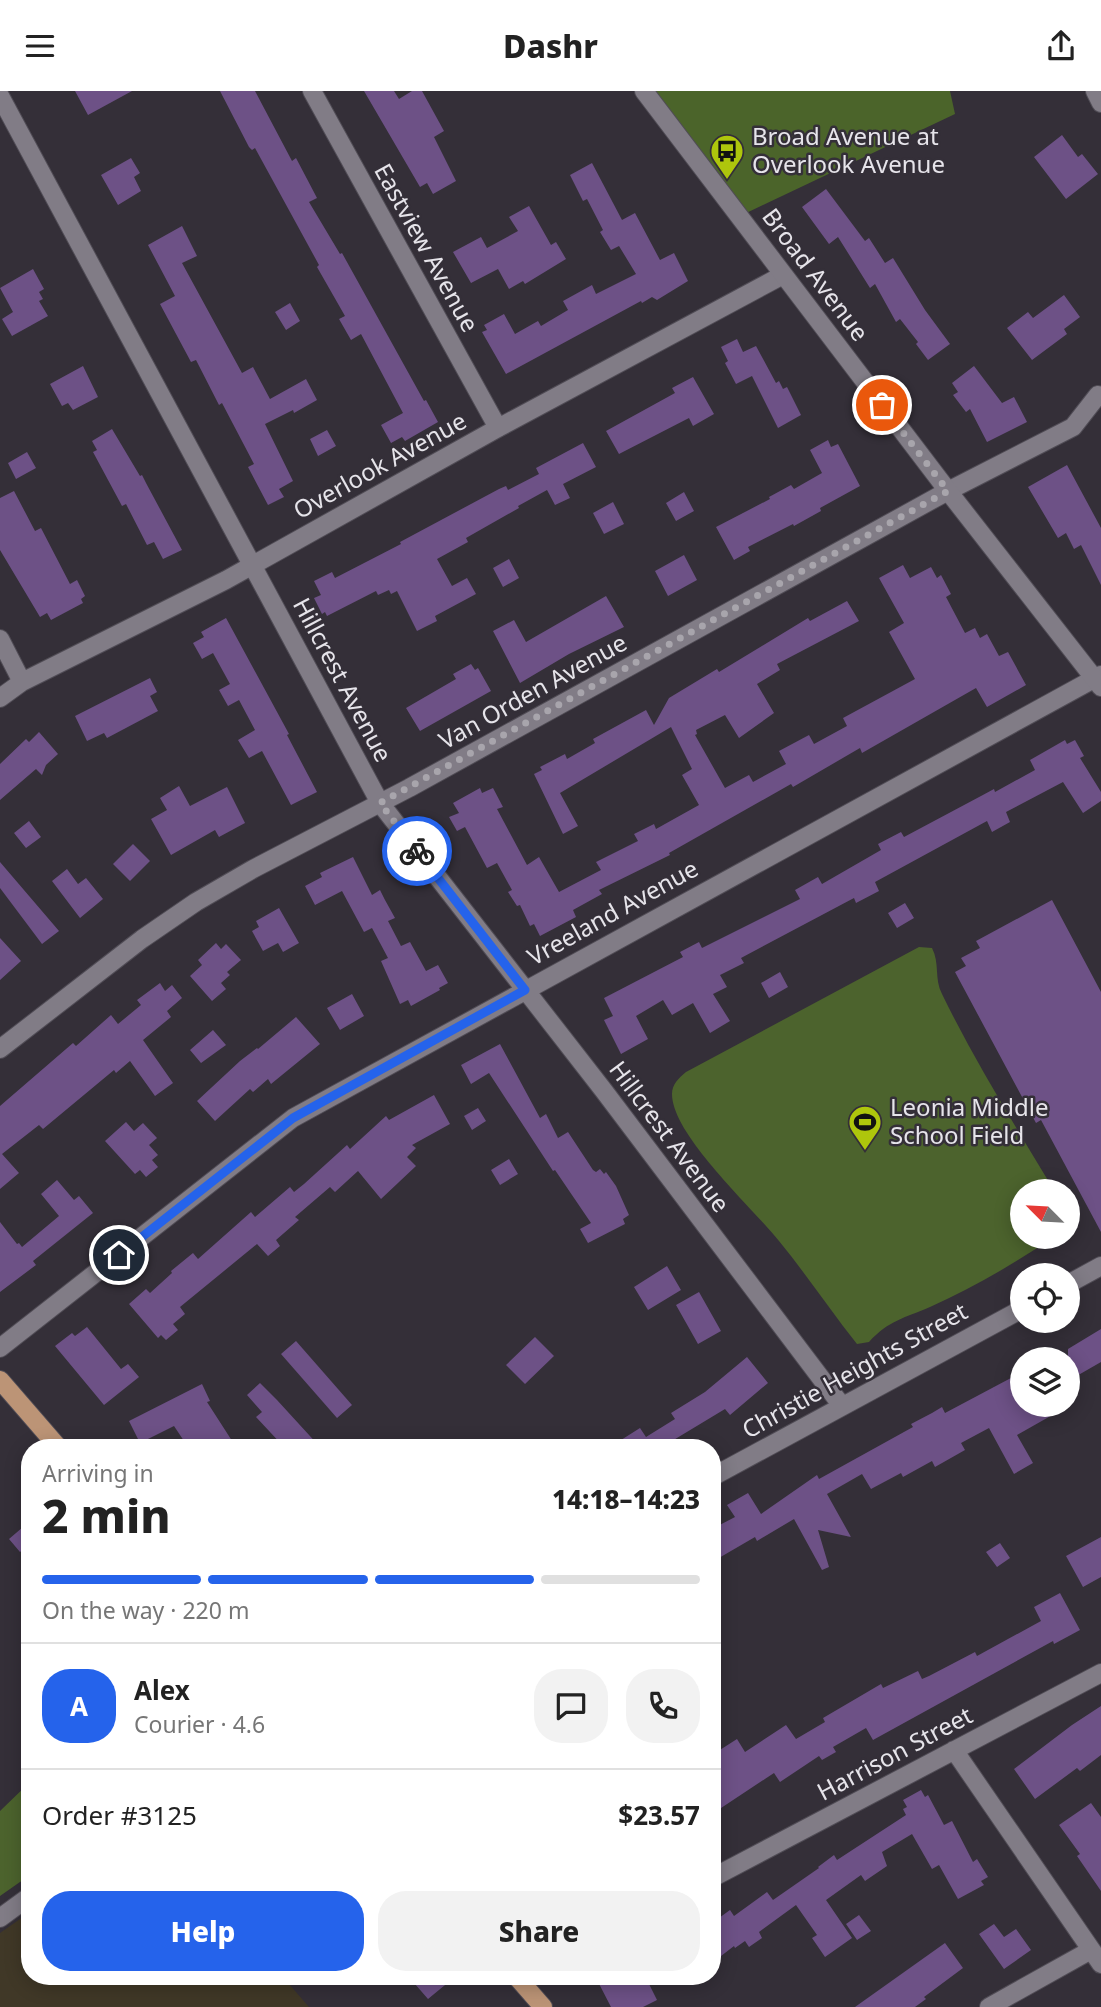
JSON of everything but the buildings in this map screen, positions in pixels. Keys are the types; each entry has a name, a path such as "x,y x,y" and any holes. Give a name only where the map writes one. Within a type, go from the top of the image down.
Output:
{"main road":[{"path":"0,1380 51,1439"},
{"path":"526,1985 543,2007"}],"street":[{"name":"Eastview Avenue","path":"312,91 498,428"},
{"name":"Broad Avenue","path":"644,91 948,491 1099,680"},
{"path":"1095,91 1101,103"},
{"name":"Hillcrest Avenue","path":"0,96 380,803 842,1406"},
{"name":"Overlook Avenue","path":"0,698 22,681 252,565 498,428 783,275"},
{"name":"Van Orden Avenue","path":"0,1049 142,939 196,902 948,491 1073,426 1098,395"},
{"path":"0,639 22,681"},
{"name":"Vreeland Avenue","path":"0,1348 293,1118 1099,680"},
{"path":"1080,1277 1101,1266"},
{"name":"Christie Heights Street","path":"721,1472 1010,1315"},
{"name":"Harrison Street","path":"721,1873 1101,1673"},
{"path":"954,1751 1096,1957 989,2007"},
{"path":"0,1918 21,1903"}],"shaded area":[{"path":"21,1918 21,1985 290,1985 309,2007 0,2007 0,1933"}],"green space":[{"path":"644,91 950,91 955,114 740,216"},
{"name":"Leonia Middle School Field","path":"919,947 932,948 940,988 955,1019 1047,1179 1010,1179 1010,1249 1035,1249 946,1300 890,1324 869,1342 857,1344 779,1241 716,1171 685,1130 676,1111 672,1090 676,1081 686,1072"},
{"path":"21,1791 21,1881 0,1896 0,1811"}],"way so far":[{"path":"417,851 380,803 948,491 882,405"}],"place":[{"name":"Broad Avenue at Overlook Avenue","path":"727,181"},
{"name":"Leonia Middle School Field","path":"865,1152"}],"route":[{"path":"119,1255 293,1118 525,990 417,851"}]}
